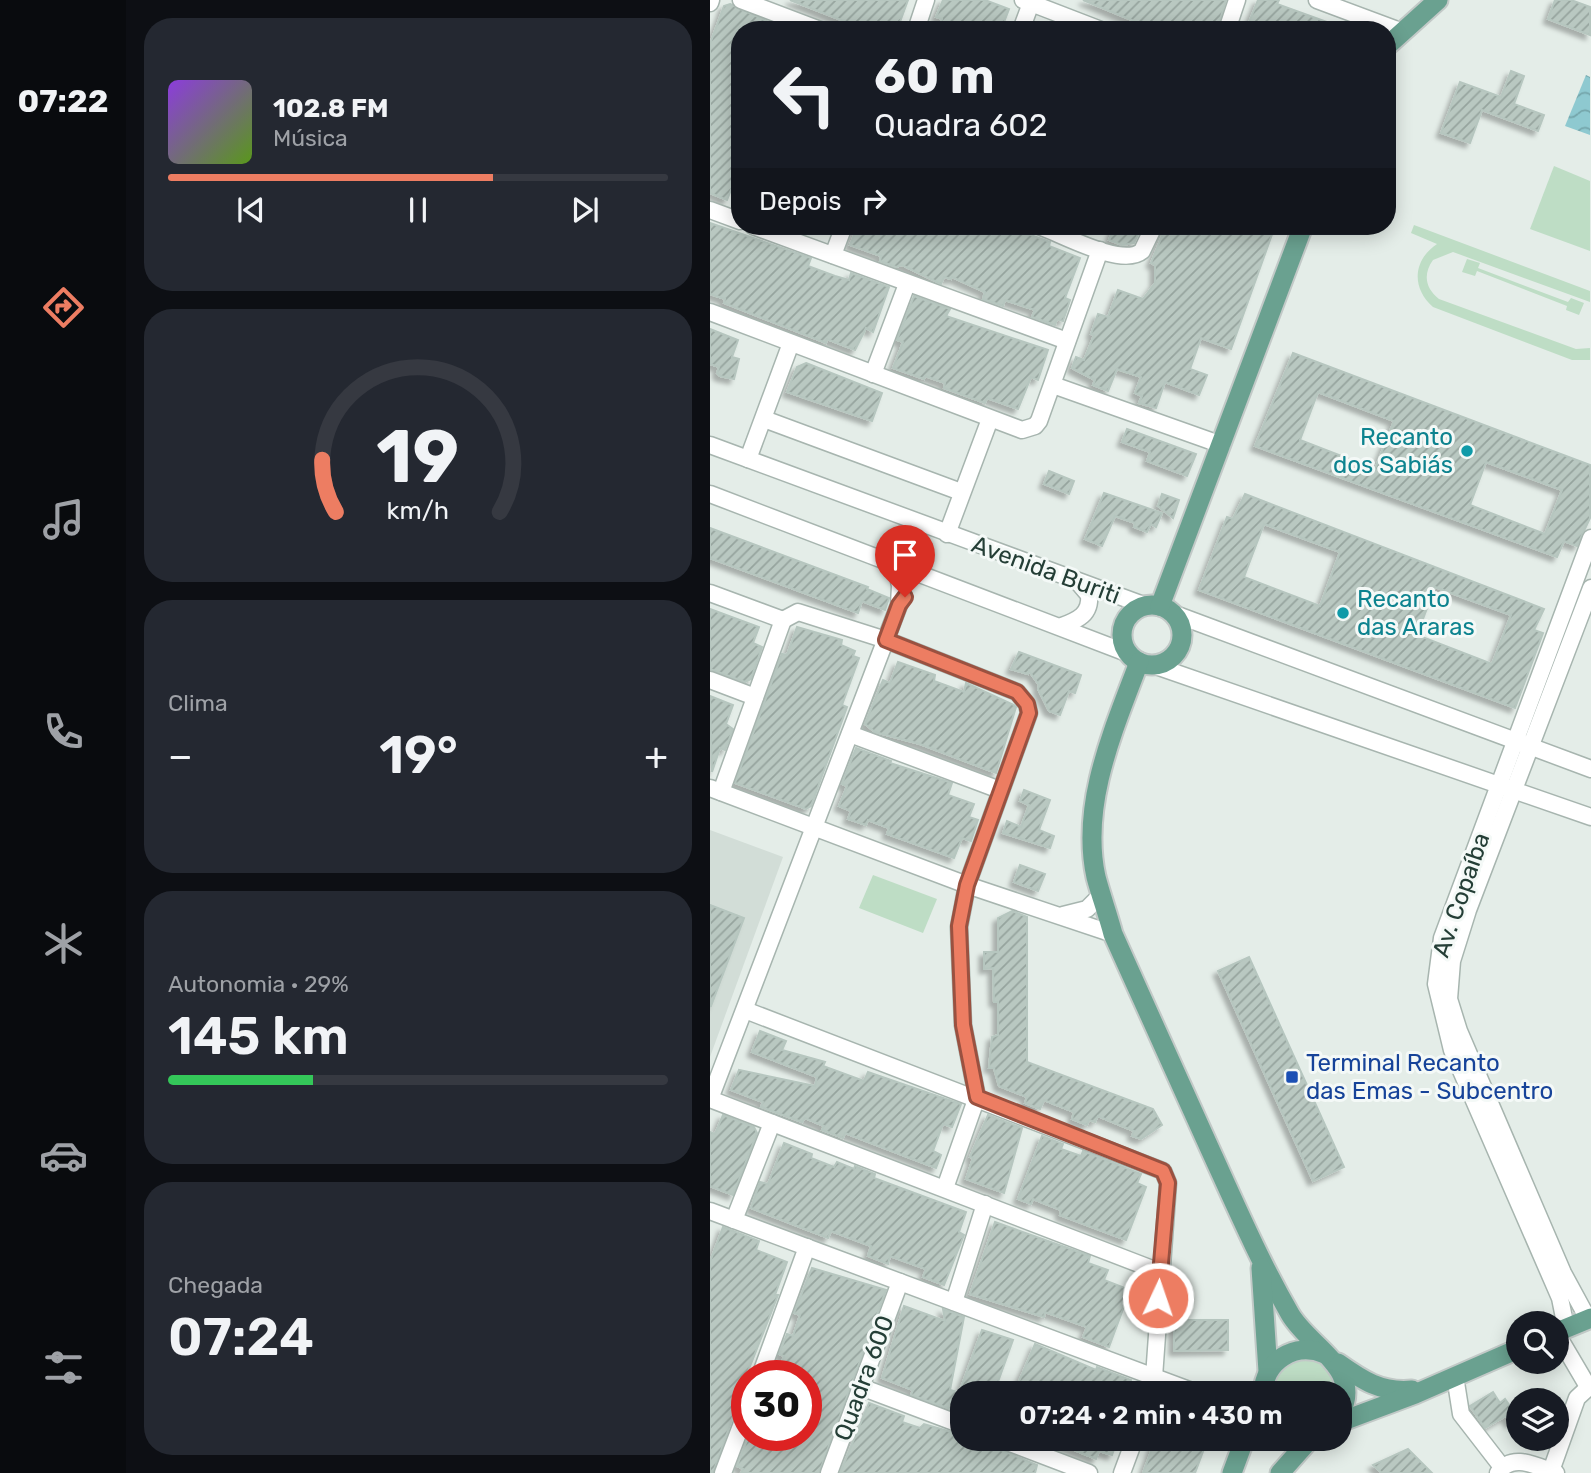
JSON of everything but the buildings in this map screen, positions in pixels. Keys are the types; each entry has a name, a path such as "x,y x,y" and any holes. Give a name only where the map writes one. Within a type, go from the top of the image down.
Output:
{"main road":[{"path":"1396,37 1438,0"},
{"path":"1159,608 1300,235"},
{"path":"1138,608 1159,608 1181,630 1178,649 1163,663 1140,660 1122,637 1125,620 1138,608"},
{"path":"1140,660 1103,763 1096,794 1093,848 1113,934 1260,1260 1292,1317 1330,1358 1344,1381"},
{"path":"1260,1260 1262,1381"},
{"path":"1569,1328 1589,1319"},
{"path":"1265,1381 1275,1362 1294,1351 1306,1349 1330,1358 1377,1388 1399,1391 1424,1389"},
{"path":"1352,1420 1506,1354"},
{"path":"1232,1473 1240,1451"},
{"path":"1280,1473 1299,1451"}],"street":[{"path":"741,0 794,21"},
{"path":"919,21 926,0"},
{"path":"1230,21 1237,0"},
{"path":"1317,0 1358,21"},
{"path":"1023,21 1027,1 1078,21"},
{"path":"710,210 731,217"},
{"path":"780,235 1066,341"},
{"path":"833,255 841,235"},
{"path":"1065,235 1100,250 1127,257 1139,254 1150,235"},
{"path":"710,312 1022,430 1035,426 1053,384 1100,250"},
{"path":"873,374 907,284"},
{"path":"748,459 791,343"},
{"path":"1053,384 1222,445"},
{"path":"764,419 961,492"},
{"path":"947,534 989,419"},
{"name":"Avenida Buriti","path":"710,445 1078,582 1159,608 1590,769"},
{"name":"Avenida Buriti","path":"710,494 1062,626 1140,660 1508,786 1590,817"},
{"name":"Av. Copaíba","path":"1589,1319 1563,1273 1459,1031 1449,999 1452,961 1590,538"},
{"path":"896,565 900,586 899,605 710,1099 1160,1272"},
{"path":"899,605 927,577"},
{"path":"1062,626 1078,620 1088,608 1089,595 1078,582"},
{"name":"Av. Copaíba","path":"1523,744 1590,588"},
{"path":"710,593 783,620"},
{"path":"945,1188 977,1097 963,1025 959,926 967,885 1029,713 1023,698 1017,692 886,640 798,612 783,620 755,697 716,790 967,885 1113,934"},
{"path":"710,680 755,697"},
{"path":"850,734 1000,790"},
{"name":"Av. Copaíba","path":"1508,786 1442,937 1436,984 1452,1050 1560,1298 1560,1311"},
{"path":"1061,915 1087,909 1102,894"},
{"path":"745,1010 977,1097 1163,1171 1168,1183 1152,1381"},
{"path":"734,1220 772,1123"},
{"path":"954,1302 985,1204"},
{"path":"712,1218 734,1220 954,1302 1142,1381"},
{"path":"766,1360 807,1247"},
{"name":"Quadra 600","path":"829,1473 900,1282"},
{"name":"Av. Copaíba","path":"1569,1348 1589,1385"},
{"path":"1455,1376 1461,1415 1500,1470 1508,1462 1517,1461 1553,1472 1577,1398 1589,1385"},
{"path":"861,1387 950,1420"},
{"path":"723,1473 731,1451"},
{"path":"1031,1451 1089,1473"},
{"path":"1122,1473 1130,1451"}],"shaded area":[{"path":"710,830 783,857 710,1057"}],"green space":[{"path":"1554,166 1590,181 1590,251 1530,229"},
{"path":"1414,225 1590,291 1590,302 1453,252 1433,260 1427,276 1428,286 1439,299 1576,349 1590,348 1590,360 1572,360 1433,307 1421,291 1418,274 1423,258 1437,244 1411,233"},
{"path":"1467,259 1480,263 1478,268 1568,302 1571,298 1584,303 1579,315 1566,310 1567,306 1477,271 1475,276 1462,272"},
{"path":"873,875 937,899 923,933 859,908"},
{"path":"1312,1358 1328,1366 1334,1381 1273,1381 1286,1362"}],"water":[{"path":"1586,75 1590,77 1590,135 1565,126"}],"place":[{"name":"Recanto dos Sabiás","path":"1467,451"},
{"name":"Recanto das Araras","path":"1343,613"},
{"name":"Terminal Recanto das Emas - Subcentro","path":"1292,1077"}],"route":[{"path":"905,597 899,605 886,640 1017,692 1027,704 1029,713 967,885 959,926 963,1025 977,1097 1157,1166 1163,1171 1168,1183 1158,1298"}]}
